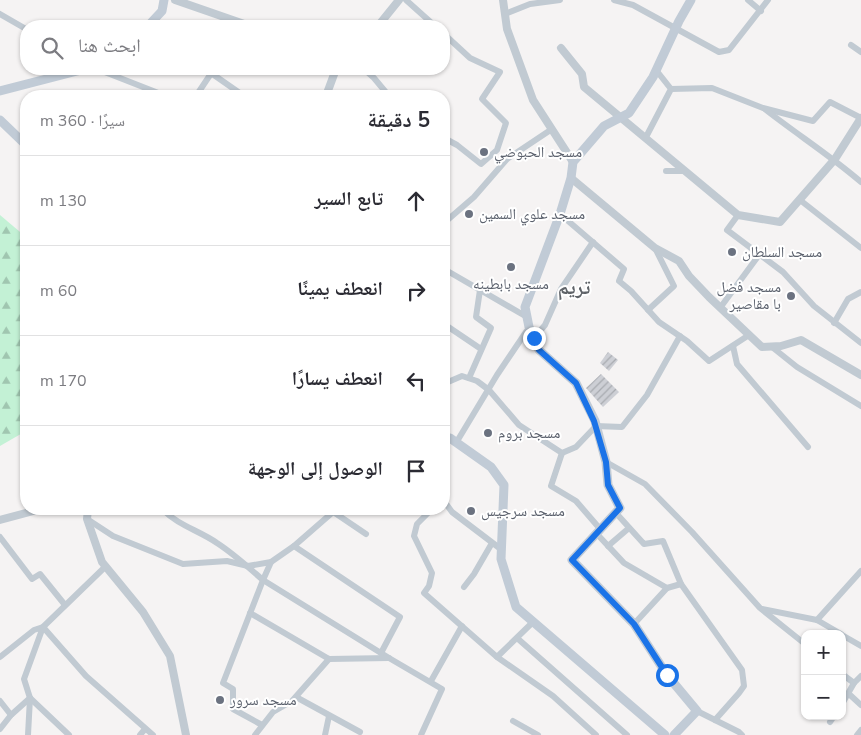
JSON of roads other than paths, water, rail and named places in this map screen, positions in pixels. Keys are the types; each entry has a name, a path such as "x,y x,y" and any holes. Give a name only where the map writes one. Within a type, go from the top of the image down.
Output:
{"main road":[{"path":"154,20 162,11 164,0"},
{"path":"674,735 697,711 667,675 634,624 572,560 620,508 608,485 606,462 596,426 576,383 539,350 525,306 560,214 571,178 573,162 604,126 628,113 656,70 691,0"},
{"path":"0,91 62,75"},
{"path":"0,120 20,139"},
{"path":"450,438 491,467 504,485 501,559 516,607 665,735"}],"street":[{"path":"175,0 232,20"},
{"path":"383,20 399,0"},
{"path":"406,0 428,20"},
{"path":"503,0 507,29 533,100 573,162"},
{"path":"505,14 530,4 560,0"},
{"path":"614,0 633,5 676,27 718,52 729,50 768,0"},
{"path":"748,0 761,11"},
{"path":"0,14 20,26"},
{"path":"450,40 470,58 500,72 482,100 506,123 497,150 481,164 450,141"},
{"path":"851,45 861,52"},
{"path":"560,48 582,74 584,87 738,215 780,222 835,159 861,118 830,102 813,121 763,108 712,88 671,89"},
{"path":"656,70 671,89"},
{"path":"112,75 151,90"},
{"path":"200,90 210,75"},
{"path":"218,75 237,90"},
{"path":"328,90 334,75"},
{"path":"371,75 384,90"},
{"path":"646,137 671,89"},
{"path":"763,108 801,137 835,159 861,182"},
{"path":"450,218 474,197 507,159 552,130"},
{"path":"666,171 685,171"},
{"path":"571,178 655,248 679,261 689,276 762,347 782,346 801,340 861,375"},
{"path":"800,200 861,248"},
{"path":"560,214 624,268 619,281 631,290 659,322 680,336 709,361 749,335"},
{"path":"738,215 726,230 783,272 814,306 861,343"},
{"path":"456,443 526,332 534,338 546,325 561,289 593,242"},
{"path":"648,310 674,286 655,248"},
{"path":"720,308 759,255"},
{"path":"450,272 527,317"},
{"path":"469,378 491,328 476,317 480,290"},
{"path":"834,322 848,299 861,292"},
{"path":"450,328 482,349"},
{"path":"667,588 624,563 608,546 576,501 551,486 562,453 576,447 596,426 622,428 647,395 680,336"},
{"path":"732,346 737,364 808,447"},
{"path":"772,346 797,367 861,406"},
{"path":"450,381 462,376 477,381 489,390 519,425 562,453"},
{"path":"606,462 645,484 692,532 760,608 801,641"},
{"path":"450,509 502,550"},
{"path":"616,513 644,544 663,541 682,584 742,670 744,686 715,720"},
{"path":"0,520 20,515"},
{"path":"87,515 87,519 102,562 143,612 170,656 186,735"},
{"path":"168,515 172,519 216,542 248,566 262,580 442,689 421,735"},
{"path":"87,519 113,536 182,564 226,561 248,566 271,562 294,546 326,515"},
{"path":"338,515 366,534"},
{"path":"426,515 417,524 414,536 432,573 429,586 424,593 497,656 553,696 596,735"},
{"path":"608,546 629,528"},
{"path":"0,537 32,579 40,574 65,605"},
{"path":"464,587 474,574 492,542"},
{"path":"294,546 400,618 381,653"},
{"path":"262,725 233,709 233,688 223,683 262,580 271,562"},
{"path":"28,735 30,698 24,679 43,627 106,566"},
{"path":"817,620 861,571"},
{"path":"634,624 667,588 682,584"},
{"path":"760,608 817,620 834,630"},
{"path":"250,613 329,659 389,658"},
{"path":"497,656 533,622"},
{"path":"431,681 462,626"},
{"path":"0,657 34,630 43,627"},
{"path":"43,627 86,676 153,735"},
{"path":"846,637 861,646"},
{"path":"517,638 627,735"},
{"path":"254,735 273,712 296,697 329,659"},
{"path":"843,675 854,683"},
{"path":"846,698 854,683 861,676"},
{"path":"849,694 861,704"},
{"path":"296,697 360,732"},
{"path":"0,729 11,715 30,698"},
{"path":"30,698 69,735"},
{"path":"0,701 11,715"},
{"path":"697,711 742,735"},
{"path":"325,735 329,716"},
{"path":"513,721 538,735"},
{"path":"140,735 145,728"},
{"path":"857,735 861,730"}],"place":[{"name":"مسجد الحبوضي","path":"484,152"},
{"name":"مسجد علوي السمين","path":"469,214"},
{"name":"مسجد السلطان","path":"732,252"},
{"name":"مسجد بابطينه","path":"511,267"},
{"name":"مسجد فضل با مقاصير","path":"791,296"},
{"name":"مسجد بروم","path":"488,433"},
{"name":"مسجد سرجيس","path":"471,511"},
{"name":"مسجد سرور","path":"220,700"}],"district":[{"name":"تريم","path":"574,287"}]}
